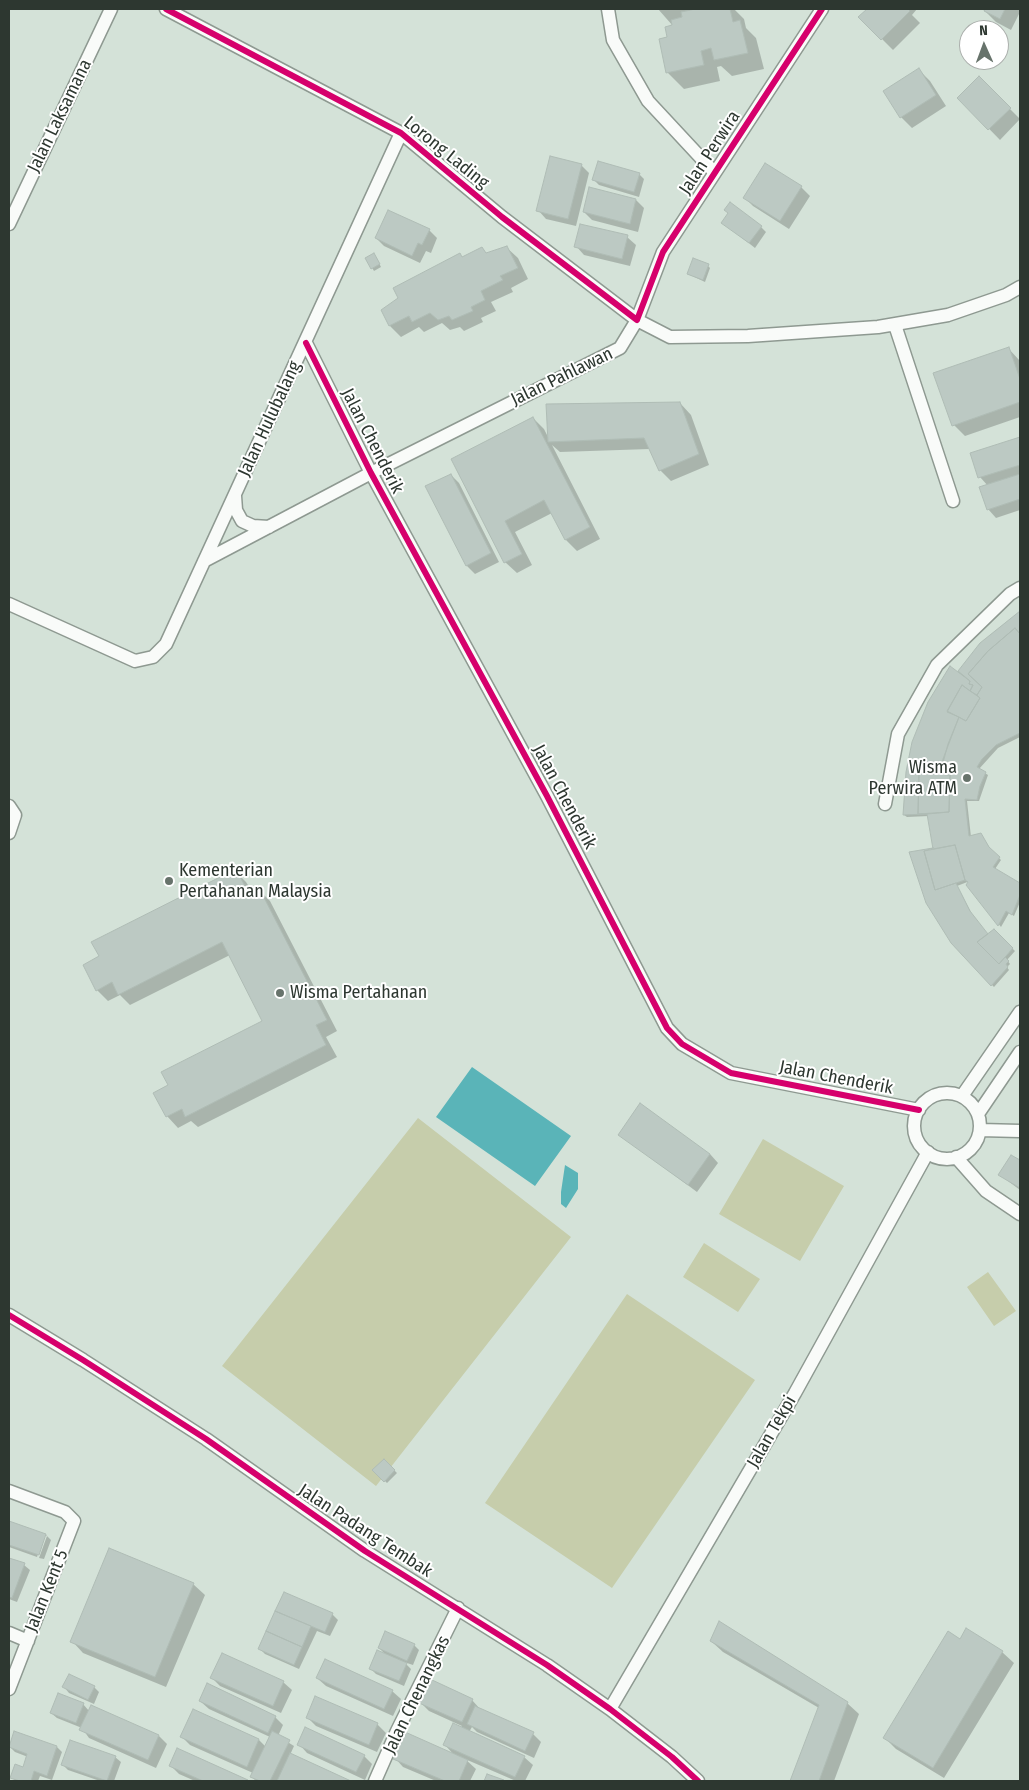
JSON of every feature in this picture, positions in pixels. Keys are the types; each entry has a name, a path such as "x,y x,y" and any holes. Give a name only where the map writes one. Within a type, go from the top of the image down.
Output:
{"street":[{"name":"Jalan Laksamana","path":"9,224 111,9"},
{"name":"Lorong Lading","path":"166,9 401,133 502,217 637,320"},
{"path":"608,9 613,40 648,102 714,172"},
{"name":"Jalan Perwira","path":"637,320 663,252 822,9"},
{"name":"Jalan Hulubalang","path":"9,604 135,661 153,657 166,644 401,133"},
{"path":"637,320 670,337 812,333 895,325 948,315 1006,295 1020,287"},
{"name":"Jalan Pahlawan","path":"204,561 371,473 620,348 637,320"},
{"path":"895,325 953,501"},
{"name":"Jalan Chenderik","path":"306,343 371,473 547,796 667,1028 682,1044 732,1073 919,1110"},
{"path":"235,496 236,510 242,521 253,526 270,527"},
{"path":"884,804 898,734 937,665 1010,594 1020,588"},
{"path":"9,806 15,815 9,832"},
{"path":"962,1096 1020,1012"},
{"path":"978,1114 1020,1052"},
{"path":"952,1094 962,1096 978,1114 980,1130 972,1147 956,1157 937,1157 928,1152 917,1137 915,1118 919,1110 933,1096 952,1094"},
{"path":"980,1130 1020,1130"},
{"name":"Jalan Tekpi","path":"610,1709 795,1393 928,1152"},
{"path":"956,1157 986,1191 1020,1214"},
{"name":"Jalan Padang Tembak","path":"9,1315 83,1360 197,1434 358,1546 458,1608 610,1709 672,1757 698,1781"},
{"name":"Jalan Kent 5","path":"9,1491 66,1512 74,1521 9,1689"},
{"name":"Jalan Chenangkas","path":"375,1781 397,1730 458,1608"},
{"path":"9,1633 28,1641"}],"green space":[{"path":"418,1118 571,1237 376,1486 222,1366"},
{"path":"763,1139 844,1186 800,1261 719,1214"},
{"path":"704,1243 760,1279 738,1312 683,1277"},
{"path":"988,1272 1016,1311 994,1326 967,1287"},
{"path":"627,1294 755,1380 612,1588 485,1503"}],"water":[{"path":"472,1067 571,1136 535,1186 436,1117"},
{"path":"565,1165 578,1173 578,1189 566,1208 561,1204"}],"building":[{"path":"695,9 730,9 733,22 740,20 748,53 714,60 711,48 701,51 704,65 666,73 659,39 667,37 665,27 672,25 671,20 682,17 681,12"},
{"path":"867,9 908,9 910,11 881,40 858,17"},
{"path":"985,9 1005,9 1000,19 984,11"},
{"path":"919,68 936,95 900,118 883,91"},
{"path":"979,76 1011,108 988,130 957,98"},
{"path":"550,156 582,164 568,219 536,211"},
{"path":"598,161 640,173 634,192 592,180"},
{"path":"765,163 802,186 780,221 743,198"},
{"path":"589,187 636,199 630,224 583,212"},
{"path":"730,202 762,226 749,243 721,223 728,213 724,210"},
{"path":"388,210 430,229 422,245 418,243 412,256 375,238"},
{"path":"580,224 628,235 622,259 574,247"},
{"path":"507,246 518,268 500,276 503,280 481,291 485,300 471,307 473,311 452,320 449,316 438,320 430,313 412,322 409,316 389,326 381,310 398,298 393,288 460,253 462,257 482,247 486,253"},
{"path":"374,253 380,264 371,269 365,258"},
{"path":"693,258 709,264 703,280 687,274"},
{"path":"1009,347 1020,379 1020,402 952,426 933,373"},
{"path":"680,402 699,454 659,471 644,438 548,442 546,404"},
{"path":"533,417 590,527 565,540 544,500 505,521 522,554 504,563 451,459"},
{"path":"1020,437 1020,465 978,478 970,453"},
{"path":"451,474 491,553 466,566 425,486"},
{"path":"1020,474 1020,499 987,510 979,487"},
{"path":"1020,611 1020,634 1015,628 988,651 968,674 982,687 977,695 970,691 973,685 969,684 970,681 958,671 980,643"},
{"name":"Wisma Perwira ATM","path":"1015,628 1020,634 1020,733 996,745 982,759 977,767 986,772 977,800 965,799 969,836 981,833 989,847 1000,857 993,867 1020,883 1020,895 1012,915 1006,911 998,926 966,885 968,882 965,880 955,845 933,849 927,814 949,812 950,775 940,774 943,759 959,717 966,721 980,698 977,695 982,687 968,674 988,651"},
{"path":"950,666 970,681 969,684 973,685 970,691 962,685 947,712 959,717 948,744 940,774 919,773 918,814 927,814 903,815 906,772 912,742 928,702"},
{"path":"962,685 980,698 966,721 947,711"},
{"path":"919,773 950,775 949,812 918,814"},
{"path":"955,845 965,880 935,890 924,851"},
{"path":"933,848 924,851 935,890 956,883 970,911 988,934 977,942 999,964 1005,957 1009,961 1006,964 1008,967 991,986 951,943 926,903 909,852"},
{"name":"Wisma Pertahanan","path":"236,869 249,894 259,888 327,1020 316,1025 326,1045 185,1117 182,1109 166,1117 153,1093 168,1085 161,1072 262,1021 222,942 118,995 112,982 96,991 83,965 99,956 91,942"},
{"path":"994,929 1013,948 999,964 977,942"},
{"path":"640,1103 710,1154 688,1185 618,1135"},
{"path":"1011,1155 1020,1160 1020,1188 998,1175"},
{"path":"384,1459 395,1470 384,1482 372,1470"},
{"path":"9,1521 46,1534 39,1555 9,1545"},
{"path":"109,1548 194,1583 155,1677 70,1642"},
{"path":"9,1558 25,1563 12,1598 9,1597"},
{"path":"284,1592 333,1613 325,1632 275,1611"},
{"path":"275,1611 311,1626 302,1647 266,1631"},
{"path":"719,1621 848,1702 819,1781 790,1781 819,1705 710,1641"},
{"path":"966,1628 1003,1651 933,1768 883,1738 948,1631 960,1639"},
{"path":"266,1631 302,1647 294,1665 258,1649"},
{"path":"385,1631 415,1644 407,1661 378,1648"},
{"path":"377,1650 407,1663 399,1681 369,1669"},
{"path":"222,1653 284,1681 273,1706 210,1678"},
{"path":"325,1659 393,1690 384,1709 316,1678"},
{"path":"69,1674 95,1686 88,1700 62,1687"},
{"path":"430,1679 473,1699 462,1722 419,1703"},
{"path":"207,1683 276,1716 268,1733 199,1701"},
{"path":"58,1693 84,1703 76,1723 50,1713"},
{"path":"315,1696 378,1723 369,1745 306,1718"},
{"path":"91,1705 159,1735 148,1760 79,1730"},
{"path":"475,1706 534,1732 525,1751 467,1724"},
{"path":"193,1709 259,1739 247,1767 180,1737"},
{"path":"453,1723 525,1756 515,1777 443,1745"},
{"path":"305,1727 365,1755 356,1772 297,1745"},
{"path":"14,1731 57,1746 47,1776 34,1771 31,1781 20,1781 10,1778 15,1764 23,1767 27,1754 9,1747"},
{"path":"272,1731 290,1740 270,1781 260,1781 250,1777"},
{"path":"405,1732 468,1760 459,1781 445,1781 393,1759"},
{"path":"70,1740 116,1756 107,1781 61,1765"},
{"path":"177,1748 248,1780 203,1781 169,1766"},
{"path":"290,1753 351,1781 277,1781"},
{"path":"487,1774 504,1780 504,1781 484,1781"}],"cycle path":[{"path":"166,9 401,133 502,217 637,320 663,252 822,9"},
{"path":"306,343 371,473 547,796 667,1028 682,1044 731,1073 919,1110"},
{"path":"9,1315 206,1439 365,1551 547,1665 610,1709 672,1757 698,1781"}],"place":[{"name":"Wisma Perwira ATM","path":"967,778"},
{"name":"Kementerian Pertahanan Malaysia","path":"169,881"},
{"name":"Wisma Pertahanan","path":"280,993"}]}
